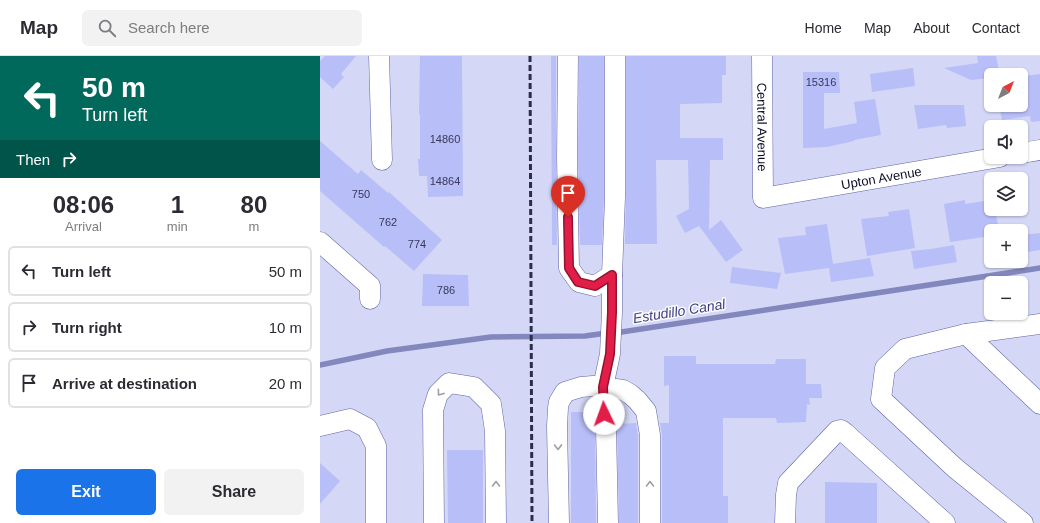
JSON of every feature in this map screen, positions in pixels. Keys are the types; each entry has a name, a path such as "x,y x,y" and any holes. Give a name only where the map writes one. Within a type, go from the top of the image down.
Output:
{"street":[{"path":"379,56 382,160"},
{"path":"568,56 567,157 569,268 578,282 595,286 612,275"},
{"path":"608,523 606,427 603,387 610,354 612,312 615,197 615,56"},
{"name":"Central Avenue","path":"762,56 763,198"},
{"path":"1028,152 1040,150"},
{"name":"Upton Avenue","path":"763,198 984,160"},
{"path":"320,242 370,286 370,299"},
{"path":"1023,523 955,468 881,399 885,368 905,349 966,334 1040,324"},
{"path":"966,334 1040,404"},
{"path":"434,523 433,410 438,394 450,383 474,387 491,404 496,437 496,523"},
{"path":"559,523 557,426 559,402 565,392 581,387 593,386 623,390 637,400 646,411 650,435 650,523"},
{"path":"320,426 350,420 367,428 376,446 376,523"},
{"path":"785,523 788,483 837,431 841,430 945,523"}],"building":[{"path":"325,56 356,56 341,74 344,77 333,89 320,77 320,61"},
{"path":"420,56 462,56 463,196 428,197 427,176 419,176"},
{"path":"551,56 556,56 557,245 552,245"},
{"path":"579,56 604,56 604,197 602,245 580,245 578,157"},
{"path":"626,56 726,56 726,75 722,75 722,103 680,104 680,138 723,138 723,160 710,160 709,230 721,220 743,250 726,262 699,226 685,233 676,216 689,209 688,160 656,160 657,244 625,244"},
{"path":"977,56 996,56 998,68 984,68 984,79 971,80 944,68 978,63"},
{"path":"913,68 915,86 872,92 870,74"},
{"path":"803,72 839,72 840,93 824,93 824,129 857,123 854,102 875,99 881,135 827,147 803,148"},
{"path":"1040,74 1040,121 1031,122 1030,116 1002,120 1000,112 1028,112 1028,76"},
{"path":"914,105 964,105 966,126 947,128 946,125 918,129"},
{"path":"320,141 358,174 361,170 388,193 389,192 442,240 414,271 320,191"},
{"path":"965,200 965,204 984,201 984,216 996,216 998,224 984,224 984,237 950,242 944,204"},
{"path":"909,209 915,248 867,256 861,219 889,216 888,212"},
{"path":"827,224 833,264 870,258 874,276 831,282 829,268 785,274 778,238 806,235 805,227"},
{"path":"1040,233 1040,250 1028,252 1028,234"},
{"path":"954,245 957,262 914,269 911,251"},
{"path":"732,267 781,273 777,289 730,283"},
{"path":"423,274 468,275 469,306 422,306"},
{"path":"664,356 696,356 696,364 775,364 776,359 806,359 806,384 821,384 822,398 809,398 810,405 807,404 806,422 777,423 776,418 723,418 723,496 728,496 728,523 662,523 662,435 660,423 669,423 669,385 664,386"},
{"path":"571,412 593,412 595,429 596,523 571,523"},
{"path":"636,423 638,436 638,523 619,523 617,424"},
{"path":"447,450 483,450 483,523 448,523"},
{"path":"320,463 340,481 320,504"},
{"path":"825,482 877,483 877,523 825,523"}],"waterway":[{"name":"Estudillo Canal","path":"615,333 1040,268"},
{"name":"Estudillo Canal","path":"320,365 387,351 491,337 585,336 607,333"}],"railway":[{"path":"530,56 532,523"}],"route":[{"path":"568,217 569,268 578,282 595,286 612,275 610,354 603,387 604,414"}]}
